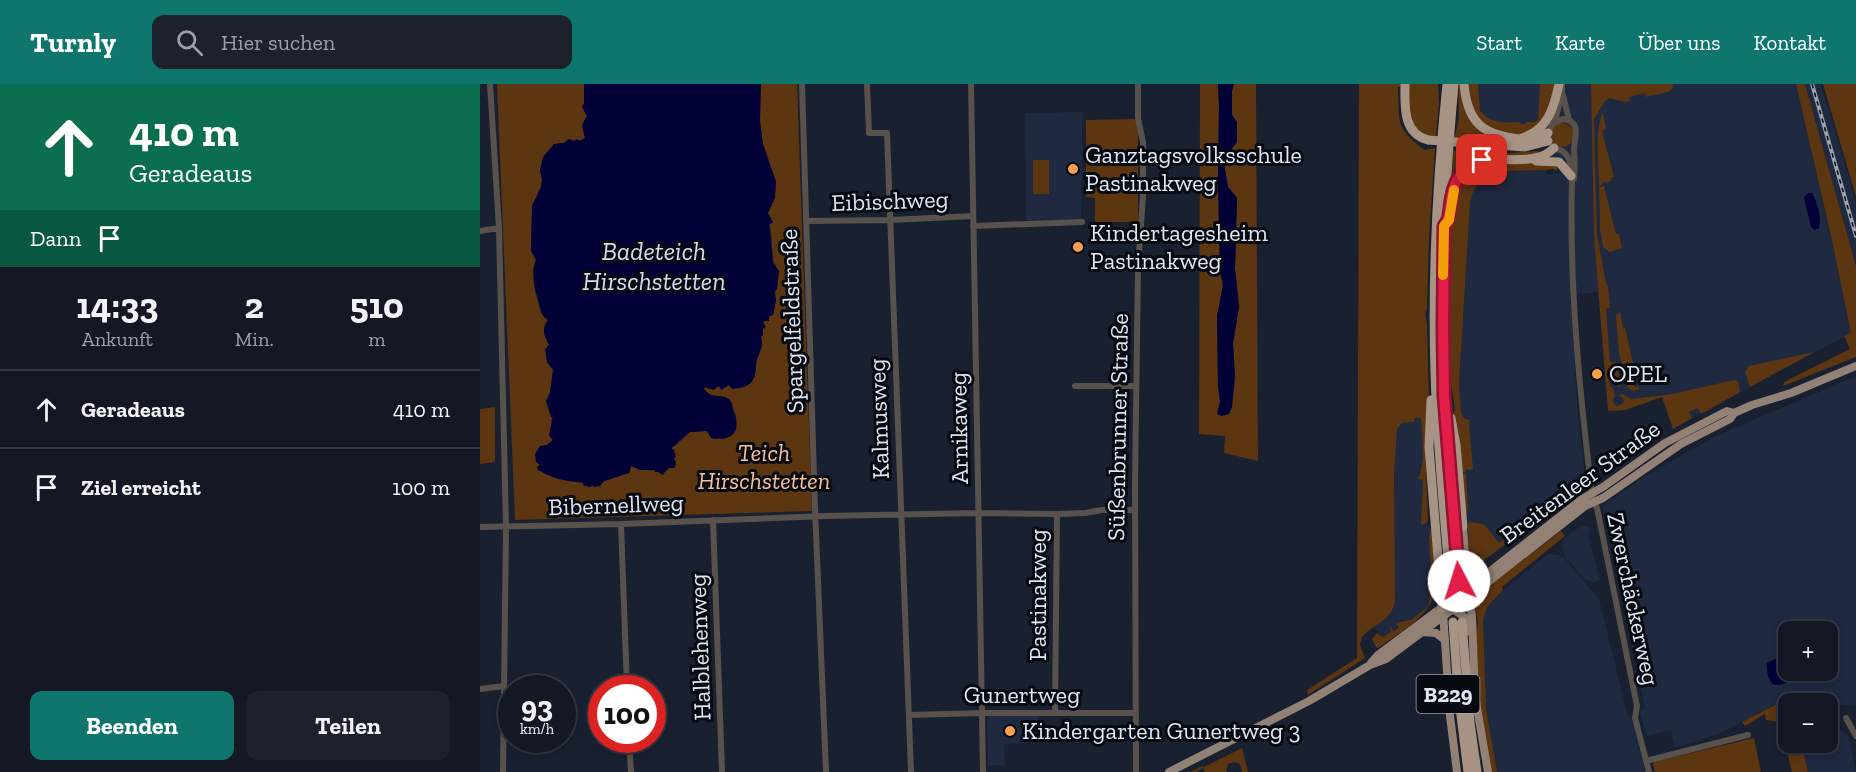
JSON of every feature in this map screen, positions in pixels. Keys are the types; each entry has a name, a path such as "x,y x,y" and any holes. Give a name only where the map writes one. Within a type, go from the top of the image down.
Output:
{"highway":[{"path":"1406,84 1406,115 1409,126 1418,136 1428,140 1468,143 1530,141 1553,143"},
{"path":"1440,84 1445,99"},
{"path":"1447,84 1435,232 1435,375 1454,582 1444,396 1443,328 1444,226 1454,84"},
{"path":"1464,84 1469,109 1478,124 1525,147 1553,143"},
{"path":"1516,142 1534,133 1548,120 1561,87"},
{"path":"1528,160 1541,157 1553,143"},
{"path":"1444,226 1449,220 1457,179 1466,166 1482,160 1559,162 1571,178"},
{"path":"1435,375 1431,381 1429,447 1443,612"},
{"path":"1444,396 1450,407 1456,445 1463,526"},
{"path":"1439,576 1448,588 1466,593"},
{"path":"1468,772 1458,691 1457,622 1477,772"}],"main road":[{"name":"Breitenleer Straße","path":"1169,772 1309,701 1370,665 1386,659 1423,632 1488,573 1582,499 1670,440 1726,411 1734,412 1791,393 1856,366"},
{"name":"Breitenleer Straße","path":"1453,609 1466,593 1585,506 1603,498 1681,444 1730,419 1734,412"},
{"path":"1463,526 1466,593"},
{"path":"1466,566 1475,573 1488,573"},
{"name":"B229","path":"1466,593 1472,616 1475,696 1488,772"},
{"path":"1443,612 1453,609 1466,618 1474,648"},
{"name":"Breitenleer Straße","path":"1370,665 1378,655 1443,612"},
{"name":"B229","path":"1443,612 1450,716 1457,772"},
{"path":"1423,632 1436,633 1446,641"}],"street":[{"path":"490,84 499,228 506,527 504,675"},
{"name":"Spargelfeldstraße","path":"802,84 826,772"},
{"name":"Kalmusweg","path":"867,84 869,133 887,133 911,772"},
{"name":"Arnikaweg","path":"970,84 983,772"},
{"name":"Süßenbrunner Straße","path":"1136,772 1134,510 1138,268 1143,196 1143,142 1138,118 1138,84"},
{"path":"1561,87 1553,143 1570,149 1574,145"},
{"name":"Zwerchäckerweg","path":"1561,87 1569,120 1577,132 1574,145 1574,179 1571,178"},
{"path":"1555,122 1563,119 1569,120"},
{"name":"Zwerchäckerweg","path":"1553,143 1570,161 1582,408 1593,502 1597,508 1637,706 1635,718 1649,772"},
{"name":"Eibischweg","path":"807,221 973,216"},
{"name":"Eibischweg","path":"973,226 1082,222"},
{"path":"480,231 499,228"},
{"path":"1075,386 1136,386"},
{"name":"Bibernellweg","path":"480,526 621,524 900,514 1057,514 1134,510"},
{"name":"Pastinakweg","path":"1055,712 1057,514"},
{"name":"Halblehenweg","path":"713,520 722,772"},
{"path":"621,524 627,675"},
{"path":"480,689 498,687"},
{"name":"Gunertweg","path":"909,715 1136,713"},
{"path":"1846,718 1856,736"},
{"path":"1646,761 1748,735"},
{"path":"503,753 503,772"},
{"path":"630,753 631,772"}],"shaded area":[{"path":"1478,84 1796,84 1851,333 1673,429 1662,397 1625,410 1608,411 1598,292 1570,295 1578,413 1586,486 1479,564 1471,566 1469,562 1469,525 1465,517 1459,384 1468,209 1476,185 1483,179 1494,175 1494,171 1546,170 1546,174 1561,174 1536,126 1492,125 1480,114"},
{"path":"1805,84 1821,84 1856,202 1856,266"},
{"path":"1083,112 1081,221 1026,221 1025,113"},
{"path":"1856,376 1856,706 1838,705 1838,693 1778,693 1778,704 1718,734 1675,748 1671,730 1646,736 1640,712 1645,708 1603,505 1649,474 1716,436"},
{"path":"1403,418 1428,418 1425,445 1427,523 1432,531 1437,597 1433,597 1431,604 1416,620 1385,643 1374,627 1386,619 1393,608 1395,426"},
{"path":"1582,525 1589,527 1590,532 1588,533 1600,580 1593,582 1585,580 1565,557 1561,541"},
{"path":"1548,554 1558,555 1566,560 1599,599 1628,716 1631,716 1645,772 1493,772 1488,743 1478,608 1491,601"},
{"name":"Kindergarten Gunertweg 3","path":"989,716 1039,716 1029,743 1004,745 1005,765 988,765 987,719"},
{"path":"1842,731 1849,737 1856,772 1808,772 1803,753 1838,753 1838,732"}],"green space":[{"name":"Teich Hirschstetten","path":"497,84 584,84 587,116 582,125 585,138 578,141 569,139 564,143 558,143 542,162 541,187 532,206 531,251 536,260 533,270 535,291 540,309 548,320 553,370 550,393 546,401 551,416 554,418 553,440 547,445 540,466 537,467 571,481 592,484 629,473 631,466 663,473 674,460 670,448 690,432 707,431 711,438 736,416 727,398 710,395 704,389 705,387 713,390 719,386 729,385 756,372 762,328 767,318 773,315 776,300 768,213 776,182 763,144 760,87 761,84 797,84 812,511 515,520"},
{"path":"1200,84 1218,84 1220,271 1223,285 1217,316 1220,402 1218,414 1235,377 1233,344 1239,306 1235,269 1237,198 1228,187 1224,164 1226,156 1237,142 1237,122 1232,116 1232,91 1234,84 1256,84 1258,461 1224,453 1225,436 1199,434"},
{"path":"1359,84 1402,84 1402,87 1398,87 1398,108 1404,130 1415,143 1425,150 1435,148 1425,314 1429,399 1425,445 1428,519 1427,523 1421,525 1423,480 1418,479 1423,457 1422,433 1421,418 1414,418 1414,422 1402,423 1397,429 1394,474 1395,602 1393,609 1386,619 1362,637 1360,645 1365,658 1308,695 1307,690 1357,658"},
{"path":"1409,84 1438,84 1436,137 1427,135 1414,125 1408,102"},
{"path":"1459,84 1462,84 1468,114 1512,142 1454,138 1459,117"},
{"path":"1466,84 1478,84 1480,111 1490,119 1526,124 1526,122 1535,122 1538,119 1540,84 1555,84 1547,117 1529,133 1517,136 1493,130 1476,119"},
{"path":"1591,84 1673,84 1672,89 1668,92 1646,97 1645,93 1629,97 1630,101 1624,102 1610,98 1605,101 1594,119 1597,235 1608,286 1610,308 1606,309 1610,362 1616,362 1621,386 1617,387 1620,383 1615,377 1609,381 1615,396 1614,404 1617,406 1622,404 1623,398 1619,395 1623,394 1631,399 1672,394 1738,381 1740,392 1701,414 1698,408 1689,412 1692,418 1673,429 1662,397 1625,410 1608,411 1594,235"},
{"path":"1796,84 1805,84 1856,266 1856,357 1783,386 1784,382 1850,349 1844,336 1851,333"},
{"path":"1823,84 1856,84 1856,197"},
{"path":"1603,112 1606,129 1602,131 1614,177 1611,181 1599,186 1598,138"},
{"path":"1136,119 1138,129 1138,222 1095,222 1095,198 1086,197 1086,120"},
{"path":"1562,123 1570,127 1574,135 1570,143 1562,147 1554,143 1550,135 1554,127"},
{"path":"1453,150 1544,153 1485,158 1452,183"},
{"path":"1033,160 1049,160 1049,194 1033,194"},
{"path":"1546,163 1557,165 1557,171 1553,169 1494,171 1494,175 1478,184 1470,202 1459,384 1461,413 1464,418 1470,420 1473,469 1463,472 1466,474 1468,509 1466,517 1450,376 1451,217 1455,192 1468,169 1490,164"},
{"path":"1604,186 1616,234 1619,234 1622,248 1610,252 1603,247 1600,229 1599,187"},
{"path":"1620,312 1636,376 1633,377 1635,387 1639,386 1639,390 1633,391 1627,387 1619,353 1616,315"},
{"path":"1814,352 1750,387 1745,372 1749,366"},
{"path":"495,407 495,462 480,464 480,409"},
{"path":"1470,522 1484,524 1499,543 1509,535 1512,539 1479,564 1471,566 1468,524"},
{"path":"1431,530 1437,597 1433,597 1429,606 1431,572 1429,536"},
{"path":"1561,531 1565,536 1502,587 1503,591 1492,601 1485,613 1483,623 1486,709 1497,772 1491,772 1480,705 1476,600 1483,591 1485,593 1488,591 1486,588"},
{"path":"1429,606 1410,626 1378,648 1376,647 1372,639 1377,633 1383,637 1391,632 1390,626 1394,631 1399,628 1396,623 1411,620"},
{"path":"1778,704 1778,722 1766,720 1765,714 1745,726 1742,722"},
{"path":"1754,738 1761,772 1655,772 1654,762"},
{"path":"1242,748 1248,772 1242,772 1240,764 1234,762 1228,764 1226,772 1205,772 1203,768 1190,772 1204,767"},
{"path":"1787,753 1803,753 1808,772 1792,772"}],"water":[{"name":"Badeteich Hirschstetten","path":"584,84 761,84 760,121 763,144 776,182 775,198 768,213 773,222 769,225 773,262 779,271 777,289 774,292 776,300 773,315 769,316 769,321 763,322 766,327 761,337 762,345 756,361 754,378 747,386 736,389 732,389 729,385 721,390 719,386 713,390 705,387 704,389 710,394 726,397 732,403 737,425 733,434 718,439 711,438 707,431 690,432 671,448 676,457 674,458 675,468 669,468 663,475 655,470 640,470 631,466 629,473 604,481 600,486 594,487 584,486 582,482 559,479 538,470 537,467 540,465 536,462 535,454 540,446 547,445 553,440 549,436 553,418 546,401 550,393 553,370 547,362 545,349 549,345 544,332 544,326 548,320 543,316 535,289 536,260 531,251 532,206 541,187 540,170 543,157 554,144 564,143 569,139 574,142 585,138 582,125 587,116 582,107"},
{"path":"1218,84 1234,84 1232,115 1237,122 1237,142 1226,156 1224,164 1228,187 1237,198 1235,269 1239,306 1233,344 1235,377 1232,407 1229,414 1222,416 1217,414 1220,402 1217,316 1223,285 1220,271"},
{"path":"1812,193 1814,197 1819,215 1819,228 1815,230 1811,227 1804,198"},
{"path":"1778,658 1778,681 1790,681 1778,685 1773,684 1767,672 1767,663"}],"tunnel":[{"path":"1459,581 1462,622"}],"railway":[{"path":"1812,84 1856,236"}],"slow traffic":[{"path":"1443,275 1444,226 1449,220 1454,190"}],"place":[{"name":"Ganztagsvolksschule Pastinakweg","path":"1073,169"},
{"name":"Kindertagesheim Pastinakweg","path":"1078,247"},
{"name":"OPEL","path":"1597,374"},
{"name":"Kindergarten Gunertweg 3","path":"1010,731"}],"route":[{"path":"1459,581 1444,396 1444,226 1449,220 1457,179 1466,166 1482,160"}]}
